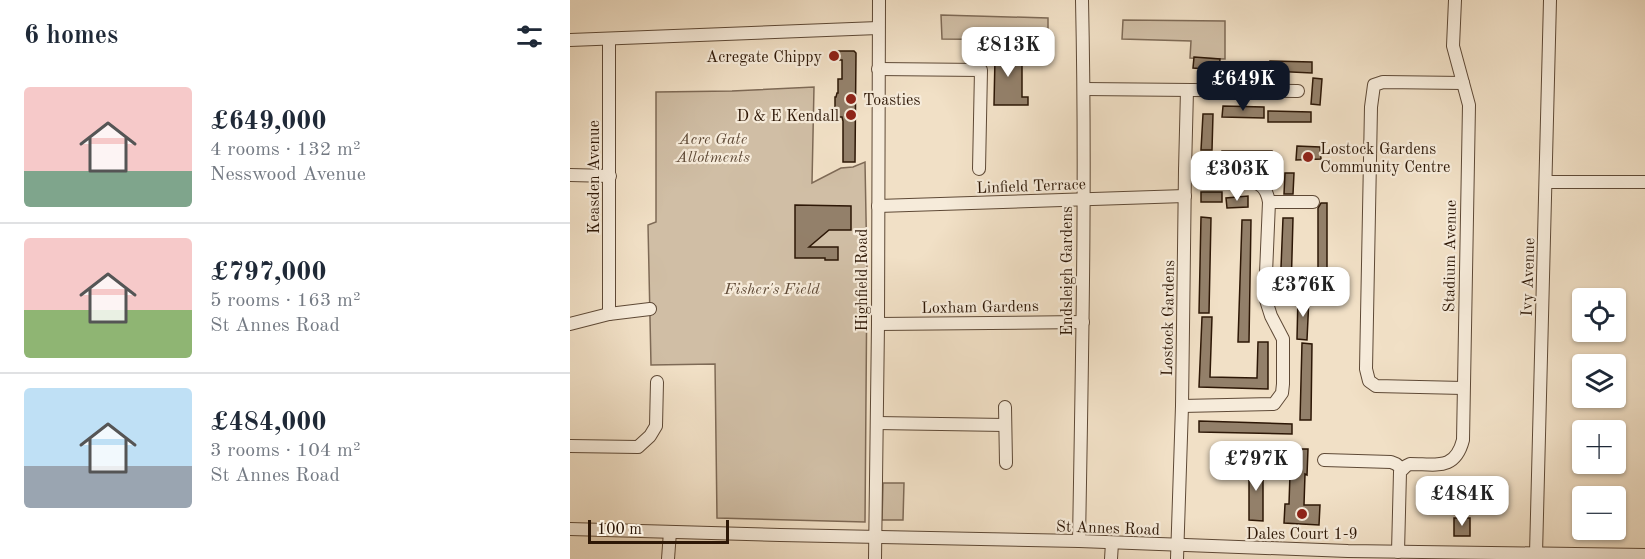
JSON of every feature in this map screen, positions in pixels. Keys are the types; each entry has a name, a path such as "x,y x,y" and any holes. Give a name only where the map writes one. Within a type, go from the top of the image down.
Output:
{"street":[{"name":"Highfield Road","path":"875,559 879,0"},
{"name":"Endsleigh Gardens","path":"1079,541 1083,322 1082,0"},
{"name":"Stadium Avenue","path":"1324,460 1391,462 1402,469 1410,464 1446,463 1453,460 1461,447 1464,432 1468,105 1453,46 1455,0"},
{"name":"Ivy Avenue","path":"1536,554 1550,0"},
{"path":"570,40 878,28"},
{"name":"Keasden Avenue","path":"609,40 609,314"},
{"path":"878,69 981,70 979,169"},
{"path":"1463,83 1383,82 1374,85 1371,107 1366,369 1369,381 1376,386 1463,388"},
{"path":"1084,89 1298,91"},
{"name":"Lostock Gardens","path":"1177,559 1187,90"},
{"path":"1182,406 1274,404 1282,393 1283,384 1283,339 1271,316 1265,297 1269,202 1267,193 1260,185 1185,170"},
{"path":"570,175 610,176"},
{"path":"1546,182 1645,182"},
{"name":"Linfield Terrace","path":"878,206 1185,196"},
{"path":"1269,202 1313,202"},
{"path":"570,324 609,314 650,309"},
{"name":"Loxham Gardens","path":"878,324 1083,322"},
{"path":"570,446 638,447 650,436 656,426 657,382"},
{"path":"1005,407 1006,463"},
{"path":"877,423 1005,425"},
{"path":"1398,552 1402,469"},
{"name":"St Annes Road","path":"570,529 1079,541 1177,546 1248,554 1348,555 1398,552 1472,556 1645,555"},
{"path":"668,559 669,532"},
{"path":"1111,559 1112,543"}],"green space":[{"path":"941,15 1048,18 1048,40 942,39"},
{"path":"1123,20 1225,21 1225,59 1190,58 1191,41 1122,39"},
{"name":"Fisher's Field","path":"814,87 812,183 841,168 853,167 865,162 867,270 865,522 717,518 715,364 651,365 648,225 656,222 656,92"},
{"path":"883,483 904,483 903,520 882,520"}],"building":[{"path":"993,49 1018,49 1018,65 1022,65 1022,97 1028,97 1028,105 994,105 995,57 992,57"},
{"path":"837,51 856,53 855,162 843,162 843,121 842,117 835,117 838,79 842,79 842,60 837,60"},
{"path":"1194,57 1220,59 1219,70 1193,68"},
{"path":"1270,61 1312,62 1312,73 1270,71"},
{"path":"1224,64 1267,67 1266,76 1224,74"},
{"path":"1313,78 1322,79 1320,105 1311,104"},
{"path":"1223,106 1264,107 1264,118 1222,117"},
{"path":"1268,111 1311,112 1311,122 1268,122"},
{"path":"1203,114 1213,114 1212,150 1201,150"},
{"path":"1297,146 1320,147 1321,159 1296,160"},
{"path":"1222,151 1272,151 1272,160 1222,162"},
{"path":"1285,173 1294,173 1293,194 1284,194"},
{"path":"1201,192 1222,192 1222,202 1201,202"},
{"path":"1248,196 1248,207 1227,208 1226,198"},
{"path":"1321,203 1327,203 1327,285 1318,285 1318,208"},
{"path":"795,205 851,206 851,230 829,230 809,247 838,247 838,260 795,258"},
{"path":"1201,217 1211,218 1209,313 1199,313"},
{"path":"1283,218 1293,218 1291,292 1280,292"},
{"path":"1242,220 1251,220 1249,342 1238,342"},
{"path":"1298,296 1309,297 1307,340 1297,339"},
{"path":"1202,317 1212,317 1210,377 1257,378 1258,342 1268,342 1268,389 1199,387"},
{"path":"1302,343 1312,344 1311,420 1300,420"},
{"path":"1199,421 1292,424 1292,434 1199,432"},
{"path":"1293,449 1308,449 1304,505 1320,505 1319,525 1284,523 1285,504 1289,504"},
{"path":"1249,462 1260,462 1260,473 1263,473 1263,521 1249,520"},
{"path":"1454,518 1470,518 1470,536 1454,536"}],"place":[{"name":"Acregate Chippy","path":"834,56"},
{"name":"Toasties","path":"851,99"},
{"name":"D & E Kendall","path":"851,115"},
{"name":"Lostock Gardens Community Centre","path":"1308,157"},
{"name":"Dales Court 1-9","path":"1302,514"}],"park label":[{"name":"Acre Gate Allotments","path":"713,147"}]}
